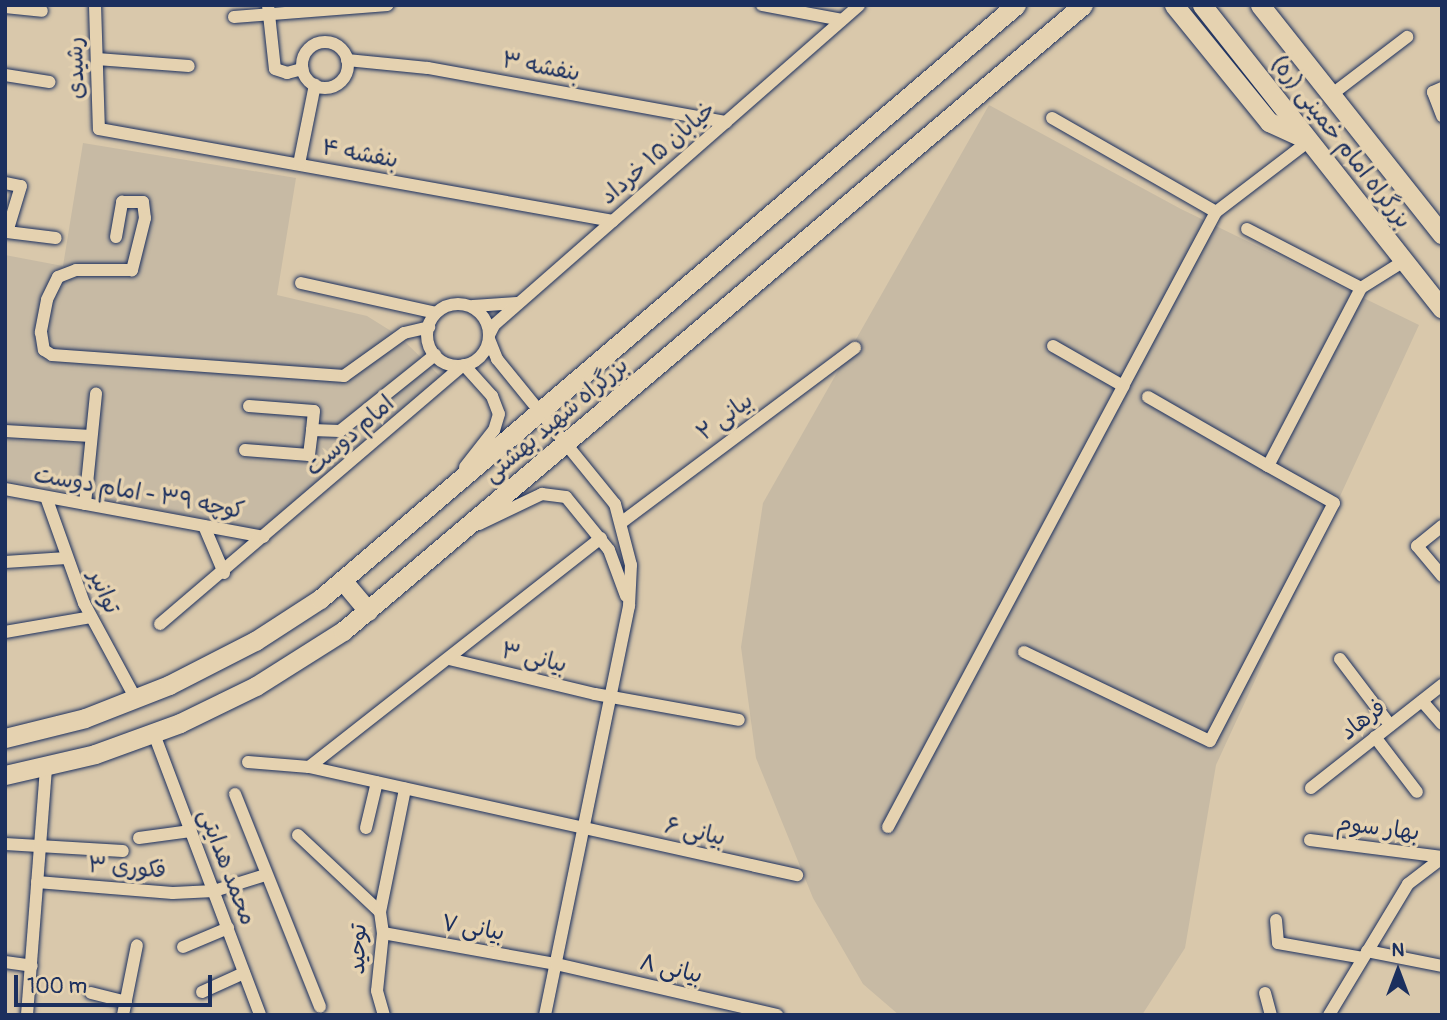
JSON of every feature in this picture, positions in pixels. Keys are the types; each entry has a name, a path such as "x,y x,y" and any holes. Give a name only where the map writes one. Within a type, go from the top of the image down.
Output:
{"highway":[{"name":"بزرگراه شهید بهشتی","path":"5,738 136,699 239,651 343,581 1016,5"},
{"name":"بزرگراه شهید بهشتی","path":"5,775 46,766 154,734 256,686 368,611 1083,5"},
{"path":"1174,5 1269,122 1309,141"},
{"name":"بزرگراه امام خمینی (ره)","path":"1202,5 1442,309"},
{"name":"بزرگراه امام خمینی (ره)","path":"1260,5 1442,235"},
{"path":"343,581 368,611"}],"street":[{"name":"رشیدی","path":"95,5 99,129"},
{"path":"234,17 268,10 388,5"},
{"path":"762,5 842,20"},
{"name":"خیابان ۱۵ خرداد","path":"489,337 521,302 859,5"},
{"path":"5,7 42,11"},
{"path":"268,10 275,69 287,73 302,69"},
{"path":"1331,95 1407,37"},
{"path":"302,69 306,52 320,42 337,46 347,60 339,82 315,85"},
{"path":"97,58 189,66"},
{"name":"بنفشه ۳","path":"347,60 428,68 726,122"},
{"path":"302,69 315,85"},
{"path":"5,75 49,82"},
{"path":"299,164 315,85"},
{"path":"1442,88 1433,92 1442,116"},
{"path":"1052,118 1216,212"},
{"name":"بنفشه ۴","path":"99,129 613,221"},
{"path":"888,827 1216,212 1309,141"},
{"path":"5,183 21,186 7,232 56,238"},
{"path":"116,237 122,202 143,202 145,218 132,270 76,270 58,277 41,332 44,350 52,355 344,376 404,333 429,327"},
{"path":"1247,229 1361,288"},
{"path":"1268,466 1361,288 1404,261"},
{"path":"302,283 436,313 464,305 493,308 521,302"},
{"path":"464,305 483,317 493,354 609,495 622,522 631,565 629,606 545,1015"},
{"path":"436,313 429,327 428,342 435,355 446,363 463,365 480,357 489,337"},
{"path":"1053,346 1123,386"},
{"name":"بیانی ۲","path":"622,522 855,348"},
{"path":"312,430 340,431 435,355"},
{"path":"437,501 492,433 498,418 494,399 463,365"},
{"name":"امام دوست","path":"264,537 463,365"},
{"path":"85,504 96,394"},
{"path":"1024,652 1210,741 1334,503 1148,397"},
{"path":"245,450 309,455 314,411 249,406"},
{"path":"5,431 91,436"},
{"name":"کوچه ۳۹ - امام دوست","path":"5,489 264,537"},
{"path":"463,531 538,496 554,493 572,501 601,538 619,570 629,606"},
{"name":"توانیر","path":"46,497 91,617 136,699"},
{"path":"204,526 224,573"},
{"path":"1442,526 1417,546 1442,576"},
{"path":"160,624 264,537"},
{"path":"309,767 601,538"},
{"path":"5,562 67,558"},
{"path":"5,632 91,617"},
{"name":"بیانی ۳","path":"449,659 610,696 739,720"},
{"path":"1340,659 1390,725"},
{"name":"فرهاد","path":"1311,788 1442,685"},
{"path":"1422,701 1442,724"},
{"name":"محمد هدایتی","path":"154,734 260,1015"},
{"path":"1375,737 1417,792"},
{"name":"بیانی ۶","path":"248,762 309,767 583,830 797,875"},
{"path":"27,1015 46,766"},
{"path":"366,828 377,782"},
{"path":"380,912 405,789"},
{"path":"234,794 320,1007"},
{"path":"139,838 191,831"},
{"name":"توحید","path":"299,835 380,912 383,933 377,990 384,1015"},
{"name":"بهار سوم","path":"1310,840 1442,857"},
{"path":"5,844 123,851"},
{"path":"1329,1015 1408,884 1442,857"},
{"name":"فکوری ۳","path":"37,882 173,893 214,891 265,875"},
{"path":"1276,920 1278,943 1442,966"},
{"path":"183,947 228,928"},
{"name":"بیانی ۷","path":"383,933 556,964"},
{"path":"91,993 124,1009 137,945"},
{"path":"5,962 32,965"},
{"name":"بیانی ۸","path":"556,964 777,1015"},
{"path":"202,992 244,973"},
{"path":"1265,993 1271,1015"}],"shaded area":[{"path":"989,105 1181,209 1419,325 1216,765 1185,948 1142,1015 899,1015 863,984 813,898 756,758 741,647 763,503"},
{"path":"83,143 296,178 277,295 367,316 399,336 442,378 261,530 5,480 5,255 63,266"}]}
